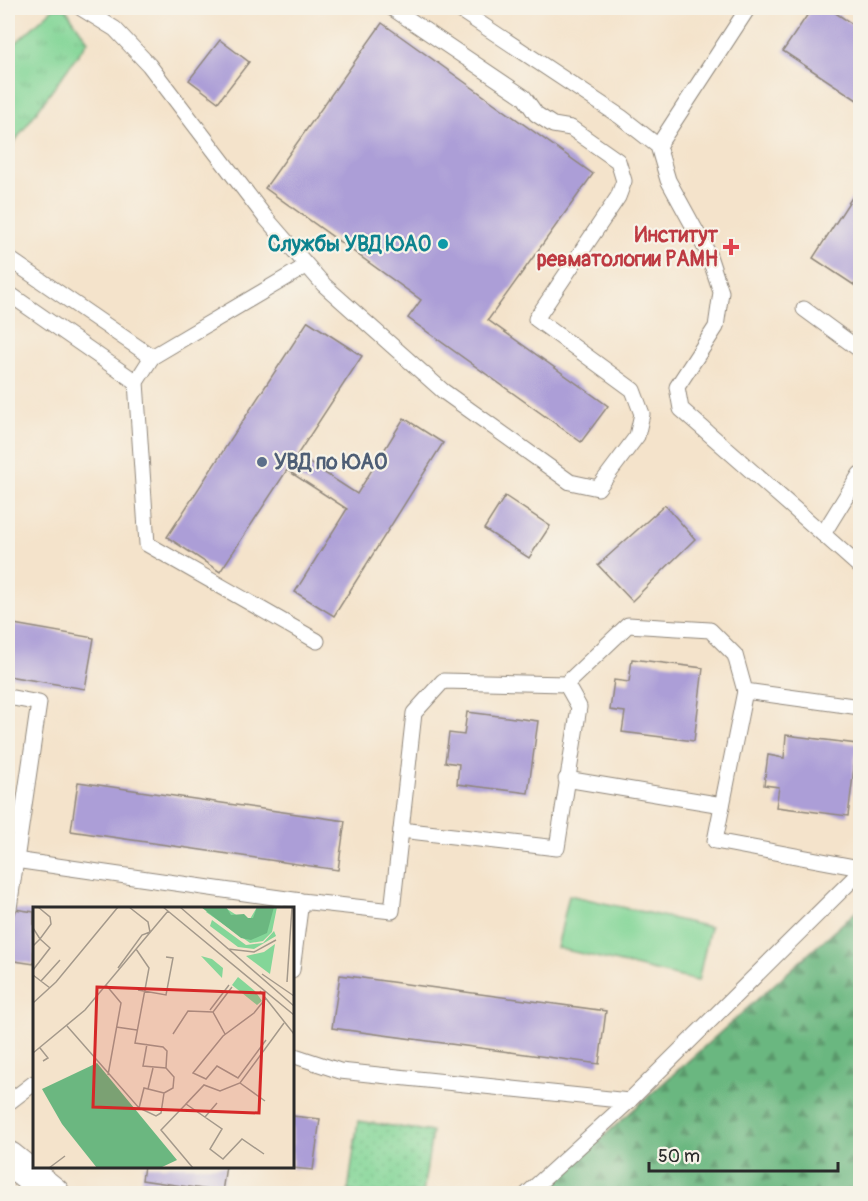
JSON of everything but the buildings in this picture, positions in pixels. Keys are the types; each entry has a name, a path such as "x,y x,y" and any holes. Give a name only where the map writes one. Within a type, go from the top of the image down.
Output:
{"street":[{"path":"8,1158 53,1194"}],"lane":[{"path":"81,8 115,29 149,65 265,218 324,285 443,391 570,482 598,488 637,436 642,414 633,390 536,319 618,197 624,181 618,161 571,128 553,125 536,114 524,97 392,8"},
{"path":"457,8 621,117 658,146 668,180 708,253 721,292 716,327 677,387 681,409 861,567"},
{"path":"658,146 748,8"},
{"path":"8,258 152,357"},
{"path":"306,266 152,357 136,382 147,544 317,641"},
{"path":"8,292 136,382"},
{"path":"804,309 861,350"},
{"path":"823,534 861,474"},
{"path":"11,860 301,901 392,911 414,713 443,681 566,684 628,625 710,630 735,655 745,691 715,841 861,870"},
{"path":"401,830 557,848 579,707 566,684"},
{"path":"745,691 861,707"},
{"path":"8,697 39,703 11,860 9,908"},
{"path":"566,779 722,806"},
{"path":"527,1194 629,1101 861,870"},
{"path":"294,955 301,901"},
{"path":"294,1056 339,1071 629,1101"},
{"path":"8,1103 33,1084"}],"green space":[{"path":"54,8 65,8 88,41 8,151 8,50"},
{"path":"569,895 710,927 698,981 557,948"},
{"path":"860,908 860,1193 553,1193 549,1185"},
{"path":"358,1121 432,1132 423,1193 363,1194 348,1191"}],"place":[{"name":"Службы УВД ЮАО","path":"443,244"},
{"name":"Институт ревматологии РАМН","path":"731,247"},
{"name":"УВД по ЮАО","path":"262,462"}]}
